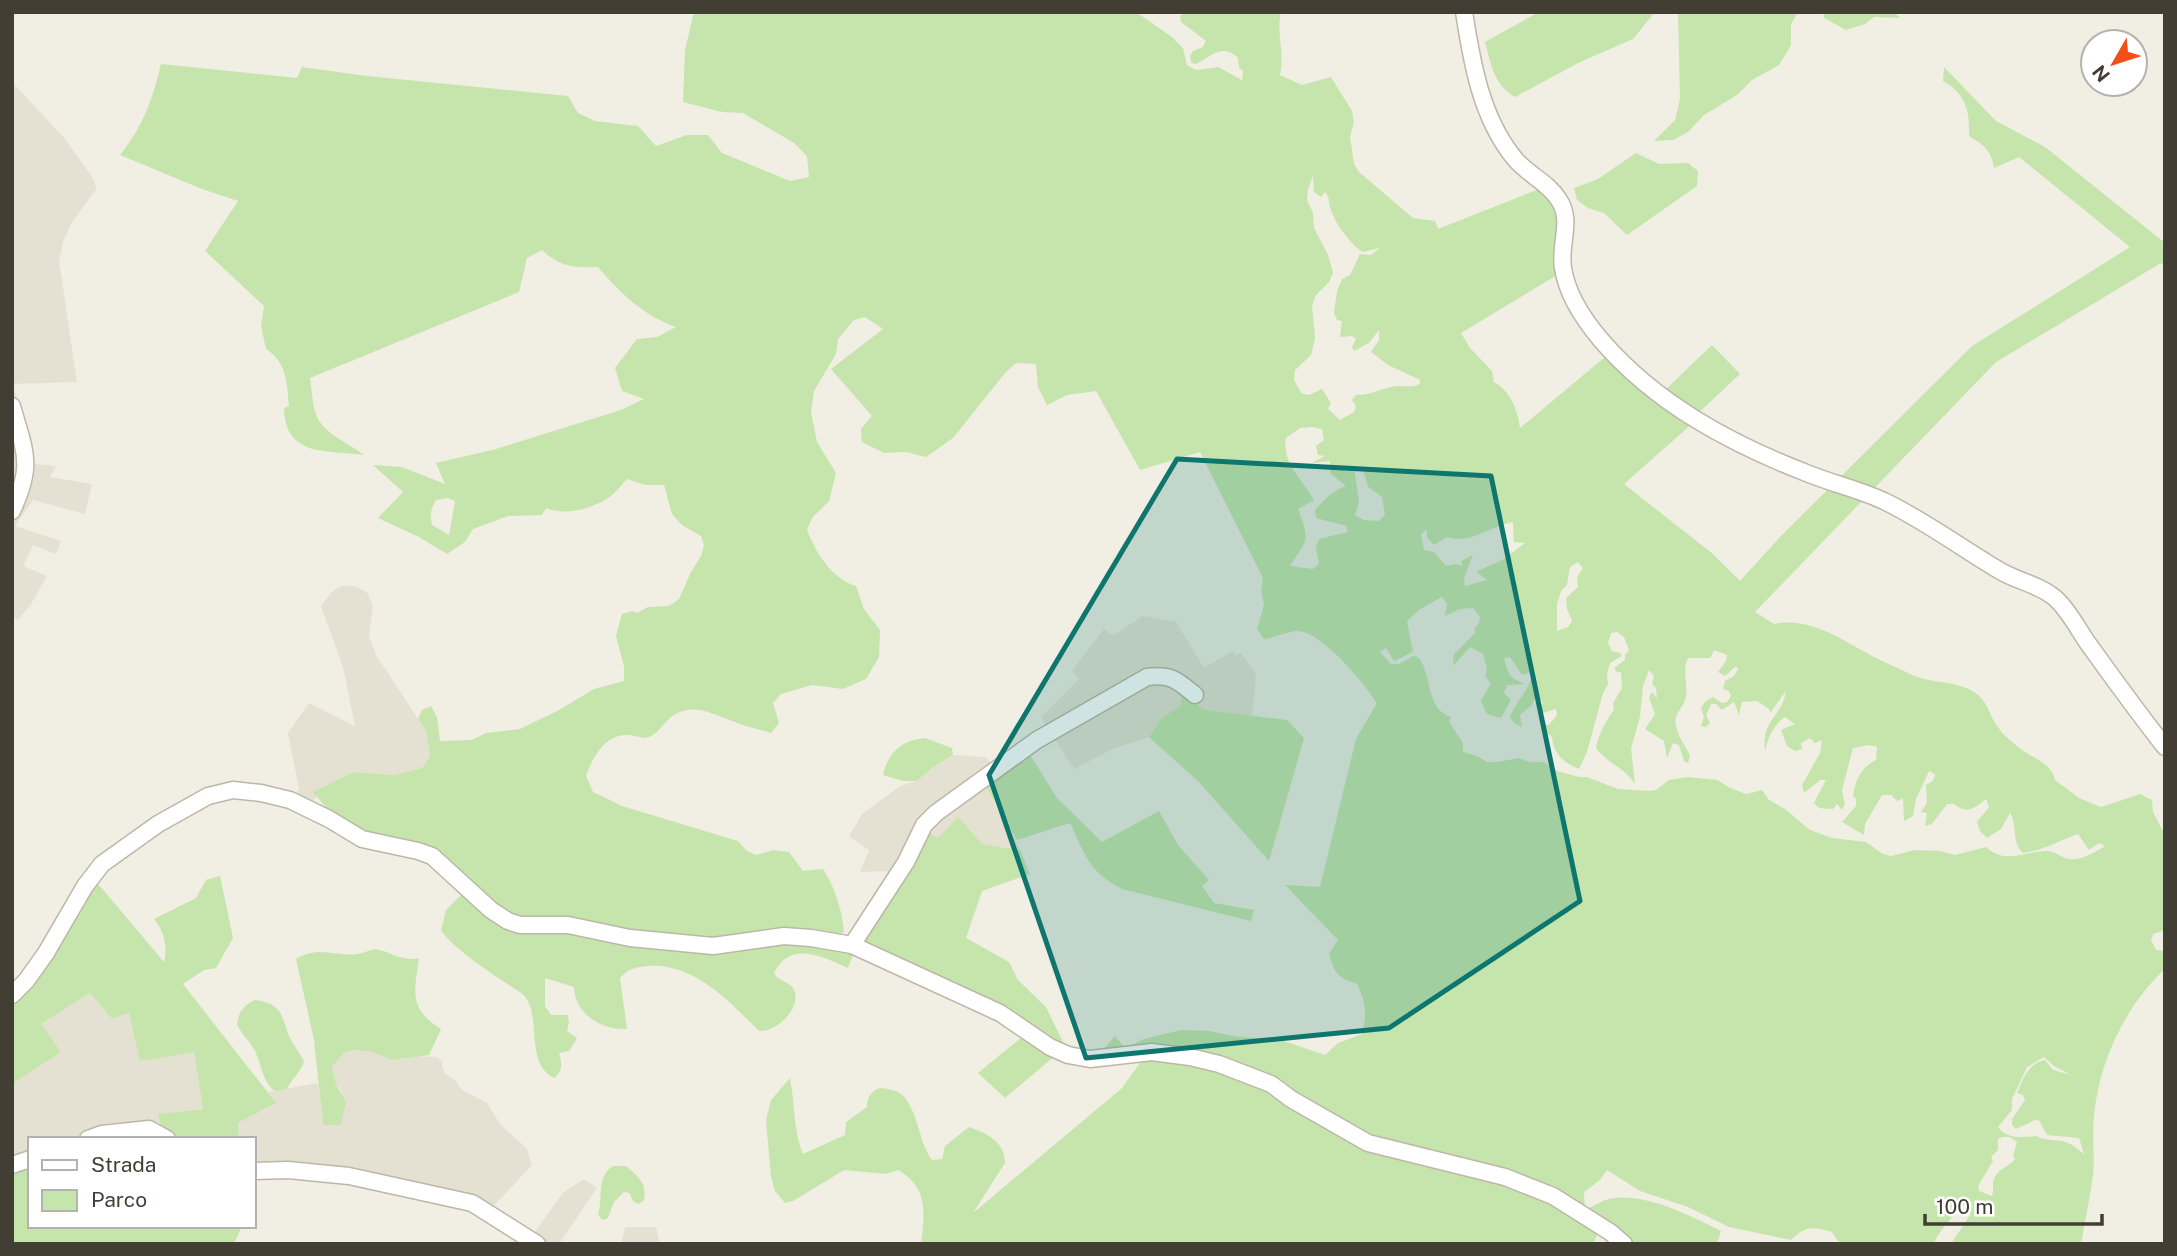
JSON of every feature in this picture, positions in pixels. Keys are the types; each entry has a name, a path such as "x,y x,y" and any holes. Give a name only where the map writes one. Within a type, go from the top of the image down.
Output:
{"street":[{"path":"1464,12 1467,40 1482,99 1516,160 1550,187 1560,200 1567,216 1563,239 1563,268 1570,291 1582,315 1617,357 1652,389 1684,412 1752,451 1884,501 1950,537 1999,571 2056,598 2165,747"},
{"path":"12,405 24,487 12,511"},
{"path":"852,945 906,862 925,825 977,782 1037,740 1147,677 1161,675 1176,679 1195,695"},
{"path":"12,995 46,953 85,886 102,864 183,809 208,796 233,790 261,793 290,800 362,839 432,856 491,910 520,926 568,925 630,938 702,945 730,945 784,936 852,945 1000,1013 1050,1047 1068,1055 1090,1059 1152,1052 1219,1064 1271,1084 1368,1143 1505,1177 1553,1196 1624,1244"},
{"path":"94,1137 149,1129 163,1137"},
{"path":"256,1171 288,1170 349,1176 472,1203 537,1244"}],"highlighted area":[{"path":"1177,459 1491,476 1580,901 1389,1028 1086,1058 989,775"}],"shaded area":[{"path":"12,82 65,139 97,188 71,224 59,261 77,382 13,384 35,464 56,466 50,477 92,484 85,514 33,500 15,526 61,541 56,554 33,545 23,566 47,576 18,620 12,617"},
{"path":"341,586 354,586 367,592 373,606 369,636 376,655 426,731 430,756 422,768 394,775 353,772 314,792 317,797 305,807 291,799 299,789 288,733 309,703 355,726 343,667 321,606 333,591"},
{"path":"1143,616 1176,622 1204,668 1233,651 1236,656 1241,653 1256,675 1252,717 1204,710 1181,692 1181,705 1161,719 1149,737 1115,748 1074,769 1041,717 1079,679 1072,671 1104,629 1113,636"},
{"path":"953,755 986,757 996,771 983,780 1020,850 938,838 926,830 901,871 860,872 869,850 849,836 862,814 900,786 917,781"},
{"path":"90,993 112,1019 129,1013 194,1051 203,1109 159,1114 162,1131 100,1130 80,1137 28,1137 28,1155 12,1160 12,1084 60,1052 41,1024"},
{"path":"355,1050 402,1059 413,1056 437,1057 442,1062 445,1074 455,1080 462,1090 487,1103 500,1124 527,1149 532,1165 489,1211 473,1200 256,1167 256,1137 239,1137 238,1123 275,1104 268,1092 318,1083 323,1125 342,1092 336,1084 332,1067 343,1053"},
{"path":"584,1179 597,1188 559,1244 541,1244 531,1237 563,1193"},
{"path":"625,1227 656,1227 660,1244 621,1244"}],"green space":[{"path":"694,12 1136,12 1183,48 1187,65 1196,70 1218,67 1242,80 1243,71 1239,68 1238,58 1227,51 1217,52 1196,64 1191,63 1190,56 1193,51 1203,47 1206,41 1181,22 1180,16 1184,12 1281,12 1280,75 1302,85 1331,77 1352,111 1354,122 1350,137 1354,164 1359,172 1413,218 1435,221 1438,229 1539,189 1556,207 1562,219 1557,275 1461,333 1470,348 1492,371 1494,382 1509,396 1520,428 1605,357 1693,423 1624,484 1713,554 1740,581 1780,537 1972,346 2130,247 2019,157 1994,168 1986,149 1969,136 1969,119 1965,104 1957,92 1943,81 1944,67 1996,121 2045,147 2165,243 2165,266 2161,263 1996,362 1755,612 1774,624 1787,622 1814,627 1912,675 1974,692 1983,700 2004,735 2045,764 2055,780 2079,798 2101,807 2140,794 2152,800 2153,812 2165,835 2165,930 2153,934 2151,940 2156,950 2165,951 2165,969 2126,1018 2116,1036 2102,1075 2094,1116 2093,1175 2081,1244 1951,1244 1970,1215 1968,1207 1958,1204 1934,1244 1844,1244 1838,1241 1832,1232 1815,1228 1801,1232 1791,1240 1729,1227 1688,1207 1640,1191 1607,1170 1600,1180 1584,1192 1585,1210 1605,1200 1634,1198 1665,1206 1721,1231 1717,1244 1626,1244 1585,1211 1368,1138 1227,1061 1099,1054 1115,1036 1125,1048 1144,1039 1181,1030 1278,1039 1325,1055 1338,1043 1362,1034 1365,1009 1360,991 1357,984 1338,974 1329,954 1338,940 1285,885 1320,887 1356,739 1377,703 1341,659 1317,639 1296,631 1264,639 1257,629 1264,605 1261,591 1263,578 1200,452 1140,470 1096,391 1067,395 1047,405 1038,387 1036,364 1016,363 953,438 926,457 906,452 884,453 862,442 861,429 872,416 831,369 883,329 865,317 854,320 838,339 836,354 814,391 811,412 817,442 836,473 829,501 812,518 807,530 832,571 847,583 856,586 864,609 880,630 879,657 866,679 843,689 812,685 781,694 773,703 779,723 771,733 705,711 682,711 670,718 650,737 621,735 607,742 592,761 586,776 593,792 622,806 738,841 747,851 756,855 773,850 789,852 803,871 823,869 837,899 844,932 834,936 729,942 524,922 486,899 445,859 372,838 325,814 324,805 313,792 353,772 394,775 422,768 430,756 426,731 418,719 422,710 431,706 437,717 440,741 472,740 486,733 520,729 594,689 624,681 624,666 616,636 622,614 633,611 637,613 648,607 669,606 679,599 704,545 701,536 682,525 672,514 664,485 645,485 627,479 611,496 588,508 562,511 546,508 542,515 508,516 473,529 465,542 447,554 419,537 378,518 403,492 373,465 402,467 445,484 436,463 496,449 621,410 644,399 622,391 615,368 637,339 657,337 676,327 653,317 633,303 598,267 568,265 555,260 542,250 527,258 519,292 310,378 318,419 328,431 364,455 324,451 301,444 292,436 286,424 284,408 289,406 288,390 282,367 266,349 261,326 264,306 205,251 238,201 120,155 146,112 161,64 297,78 302,67 568,96 578,113 595,121 638,126 656,146 687,135 708,135 722,153 790,181 809,177 807,156 794,143 743,113 722,112 683,102 685,50","holes":["1313,176 1314,192 1321,197 1325,192 1327,194 1335,219 1353,244 1363,252 1380,248 1371,255 1360,254 1350,275 1342,279 1337,291 1334,313 1337,320 1342,321 1340,337 1352,336 1356,339 1352,347 1354,351 1369,343 1379,330 1379,340 1371,352 1388,365 1420,380 1420,384 1416,385 1395,386 1356,395 1352,400 1356,406 1354,412 1340,420 1328,409 1331,403 1322,389 1309,395 1301,393 1294,380 1295,370 1311,355 1315,338 1312,306 1316,295 1329,282 1333,273 1328,255 1314,228 1313,213 1307,200","1300,428 1322,429 1324,440 1316,446 1318,455 1325,456 1311,463 1330,461 1330,473 1346,486 1333,493 1315,510 1316,518 1346,526 1348,532 1319,539 1316,547 1319,564 1313,569 1290,566 1306,535 1298,509 1314,500 1290,464 1286,438","1354,468 1364,473 1368,487 1382,497 1385,515 1378,521 1364,520 1355,515 1359,501","448,498 455,501 449,535 432,525 431,512 436,500","1513,522 1514,542 1525,543 1504,559 1476,572 1487,580 1465,586 1464,578 1473,555 1461,561 1463,566 1446,566 1434,552 1424,550 1421,535 1426,529 1428,539 1434,545 1447,537 1464,539","1578,562 1583,568 1577,577 1578,587 1566,598 1572,621 1568,627 1557,631 1557,604 1561,591 1567,585 1570,567","1442,597 1447,604 1445,616 1460,609 1473,608 1480,617 1474,629 1476,632 1454,654 1453,666 1470,647 1483,654 1487,669 1485,676 1491,683 1481,701 1487,714 1501,718 1511,700 1504,693 1507,685 1525,684 1510,675 1504,658 1510,657 1522,675 1534,671 1510,717 1522,727 1520,715 1532,705 1536,695 1543,702 1540,709 1543,713 1556,709 1557,715 1549,725 1542,725 1541,729 1552,737 1560,757 1579,769 1608,684 1610,663 1622,656 1612,651 1608,643 1611,633 1617,632 1624,637 1629,650 1625,660 1614,668 1621,672 1622,688 1613,703 1614,710 1603,728 1596,748 1635,784 1631,748 1640,717 1643,686 1649,670 1654,676 1652,684 1656,688 1657,698 1652,692 1649,698 1655,714 1645,729 1664,741 1667,758 1673,743 1679,745 1684,761 1688,763 1690,756 1678,734 1675,721 1686,696 1686,663 1688,658 1710,658 1714,650 1727,655 1718,672 1725,676 1736,666 1738,669 1734,676 1725,681 1723,689 1729,691 1731,696 1727,702 1722,703 1713,697 1701,708 1704,717 1701,726 1706,727 1710,723 1706,715 1711,704 1716,704 1722,710 1734,702 1739,715 1742,702 1757,701 1769,709 1770,713 1786,691 1784,700 1766,732 1765,751 1772,732 1785,717 1795,724 1781,730 1787,746 1795,751 1802,749 1801,743 1810,738 1815,743 1822,740 1820,753 1802,785 1804,793 1820,780 1826,780 1814,803 1819,808 1833,809 1837,804 1842,810 1845,804 1842,790 1853,748 1869,745 1877,747 1876,760 1863,771 1855,785 1853,796 1856,806 1842,822 1864,835 1865,824 1882,795 1891,795 1897,801 1903,798 1904,821 1913,816 1916,799 1929,771 1935,774 1933,781 1926,785 1927,803 1921,812 1927,813 1925,826 1932,824 1947,804 1954,804 1966,810 1986,799 1989,807 1977,822 1980,831 1987,838 2001,829 2010,813 2017,844 2023,853 2045,848 2078,834 2089,850 2099,843 2105,846 2078,859 2066,858 2049,851 2001,856 1986,847 1955,855 1940,851 1915,850 1891,856 1883,854 1866,842 1832,838 1810,830 1785,809 1769,800 1762,790 1746,794 1717,780 1688,777 1669,780 1656,790 1618,789 1587,777 1557,771 1543,762 1518,758 1487,762 1463,752 1463,743 1449,722 1451,717 1443,713 1433,699 1423,664 1418,657 1413,656 1399,664 1391,664 1380,652 1386,648 1394,661 1413,652 1407,621 1420,609","2044,1057 2071,1075 2053,1070 2045,1060 2034,1064 2017,1093 2023,1095 2025,1100 2012,1119 2012,1125 2016,1129 2038,1119 2047,1135 2079,1138 2084,1154 2061,1141 2006,1134 1998,1127 2012,1110 2012,1099 2027,1067","2010,1137 2017,1142 2013,1156 2015,1159 1998,1172 1994,1179 1992,1196 1979,1191 1978,1186 1993,1161 1991,1157 1998,1150 1998,1139"]},
{"path":"1539,12 1655,12 1633,39 1578,63 1515,97 1498,80 1485,42"},
{"path":"1678,12 1798,12 1791,24 1791,45 1779,65 1752,80 1737,95 1704,115 1688,132 1673,140 1654,141 1675,120 1680,99"},
{"path":"1823,12 1894,12 1900,18 1874,17 1865,24 1846,30 1824,18"},
{"path":"1636,153 1659,164 1688,163 1698,171 1697,186 1627,235 1604,213 1588,208 1577,200 1574,188 1598,179"},
{"path":"1712,345 1740,374 1695,416 1661,394"},
{"path":"1181,691 1204,710 1287,720 1304,738 1269,861 1199,782 1149,737 1161,719 1181,705"},
{"path":"925,738 952,748 953,755 917,781 903,781 883,775 888,760 897,749 909,741"},
{"path":"1027,750 1057,798 1102,842 1159,811 1178,845 1209,880 1202,886 1214,903 1254,910 1251,921 1122,889 1102,876 1089,862 1070,823 1017,840 982,780"},
{"path":"958,817 982,844 1020,850 1030,874 982,891 966,938 1009,962 1018,980 1046,1007 1068,1052 863,942 925,830 938,838"},
{"path":"220,876 233,938 216,968 204,970 183,984 276,1103 238,1123 239,1137 172,1137 162,1131 158,1114 203,1109 194,1052 140,1061 129,1013 112,1019 90,993 41,1024 61,1052 12,1084 12,997 94,879 164,962 164,939 154,919 196,898 206,880"},
{"path":"462,894 496,915 654,950 794,939 859,954 853,955 848,968 819,956 789,956 774,973 794,990 794,1004 780,1023 773,1028 759,1031 710,987 681,971 665,967 637,968 626,972 620,978 627,1029 600,1024 579,1006 574,987 545,978 545,1006 551,1015 567,1015 567,1031 577,1038 569,1051 559,1053 561,1067 554,1078 545,1071 536,1052 533,1017 525,996 462,952 441,930 446,910"},
{"path":"375,949 402,958 419,958 416,999 423,1014 441,1029 429,1055 392,1060 373,1052 355,1050 343,1053 332,1067 336,1084 346,1102 341,1125 323,1125 314,1040 296,959 312,953 349,955"},
{"path":"255,1000 277,1009 304,1061 287,1089 275,1091 270,1087 254,1049 237,1025 242,1010"},
{"path":"1027,1033 1056,1055 1005,1098 978,1073"},
{"path":"1145,1056 1196,1063 1266,1088 1323,1122 1532,1192 1600,1231 1592,1244 921,1244 923,1211 920,1193 915,1184 898,1170 886,1174 844,1170 793,1201 785,1203 775,1191 771,1177 766,1120 771,1100 790,1078 796,1126 803,1154 845,1135 846,1122 867,1107 871,1094 881,1088 893,1090 908,1101 932,1160 942,1159 945,1146 969,1127 994,1139 1002,1149 1005,1163 973,1213 1122,1088"},
{"path":"613,1166 626,1166 638,1177 643,1184 644,1200 639,1204 634,1202 629,1193 624,1192 614,1202 608,1218 602,1220 598,1214 602,1182 607,1171"},
{"path":"28,1168 28,1228 241,1228 234,1244 12,1244 12,1174"}]}
